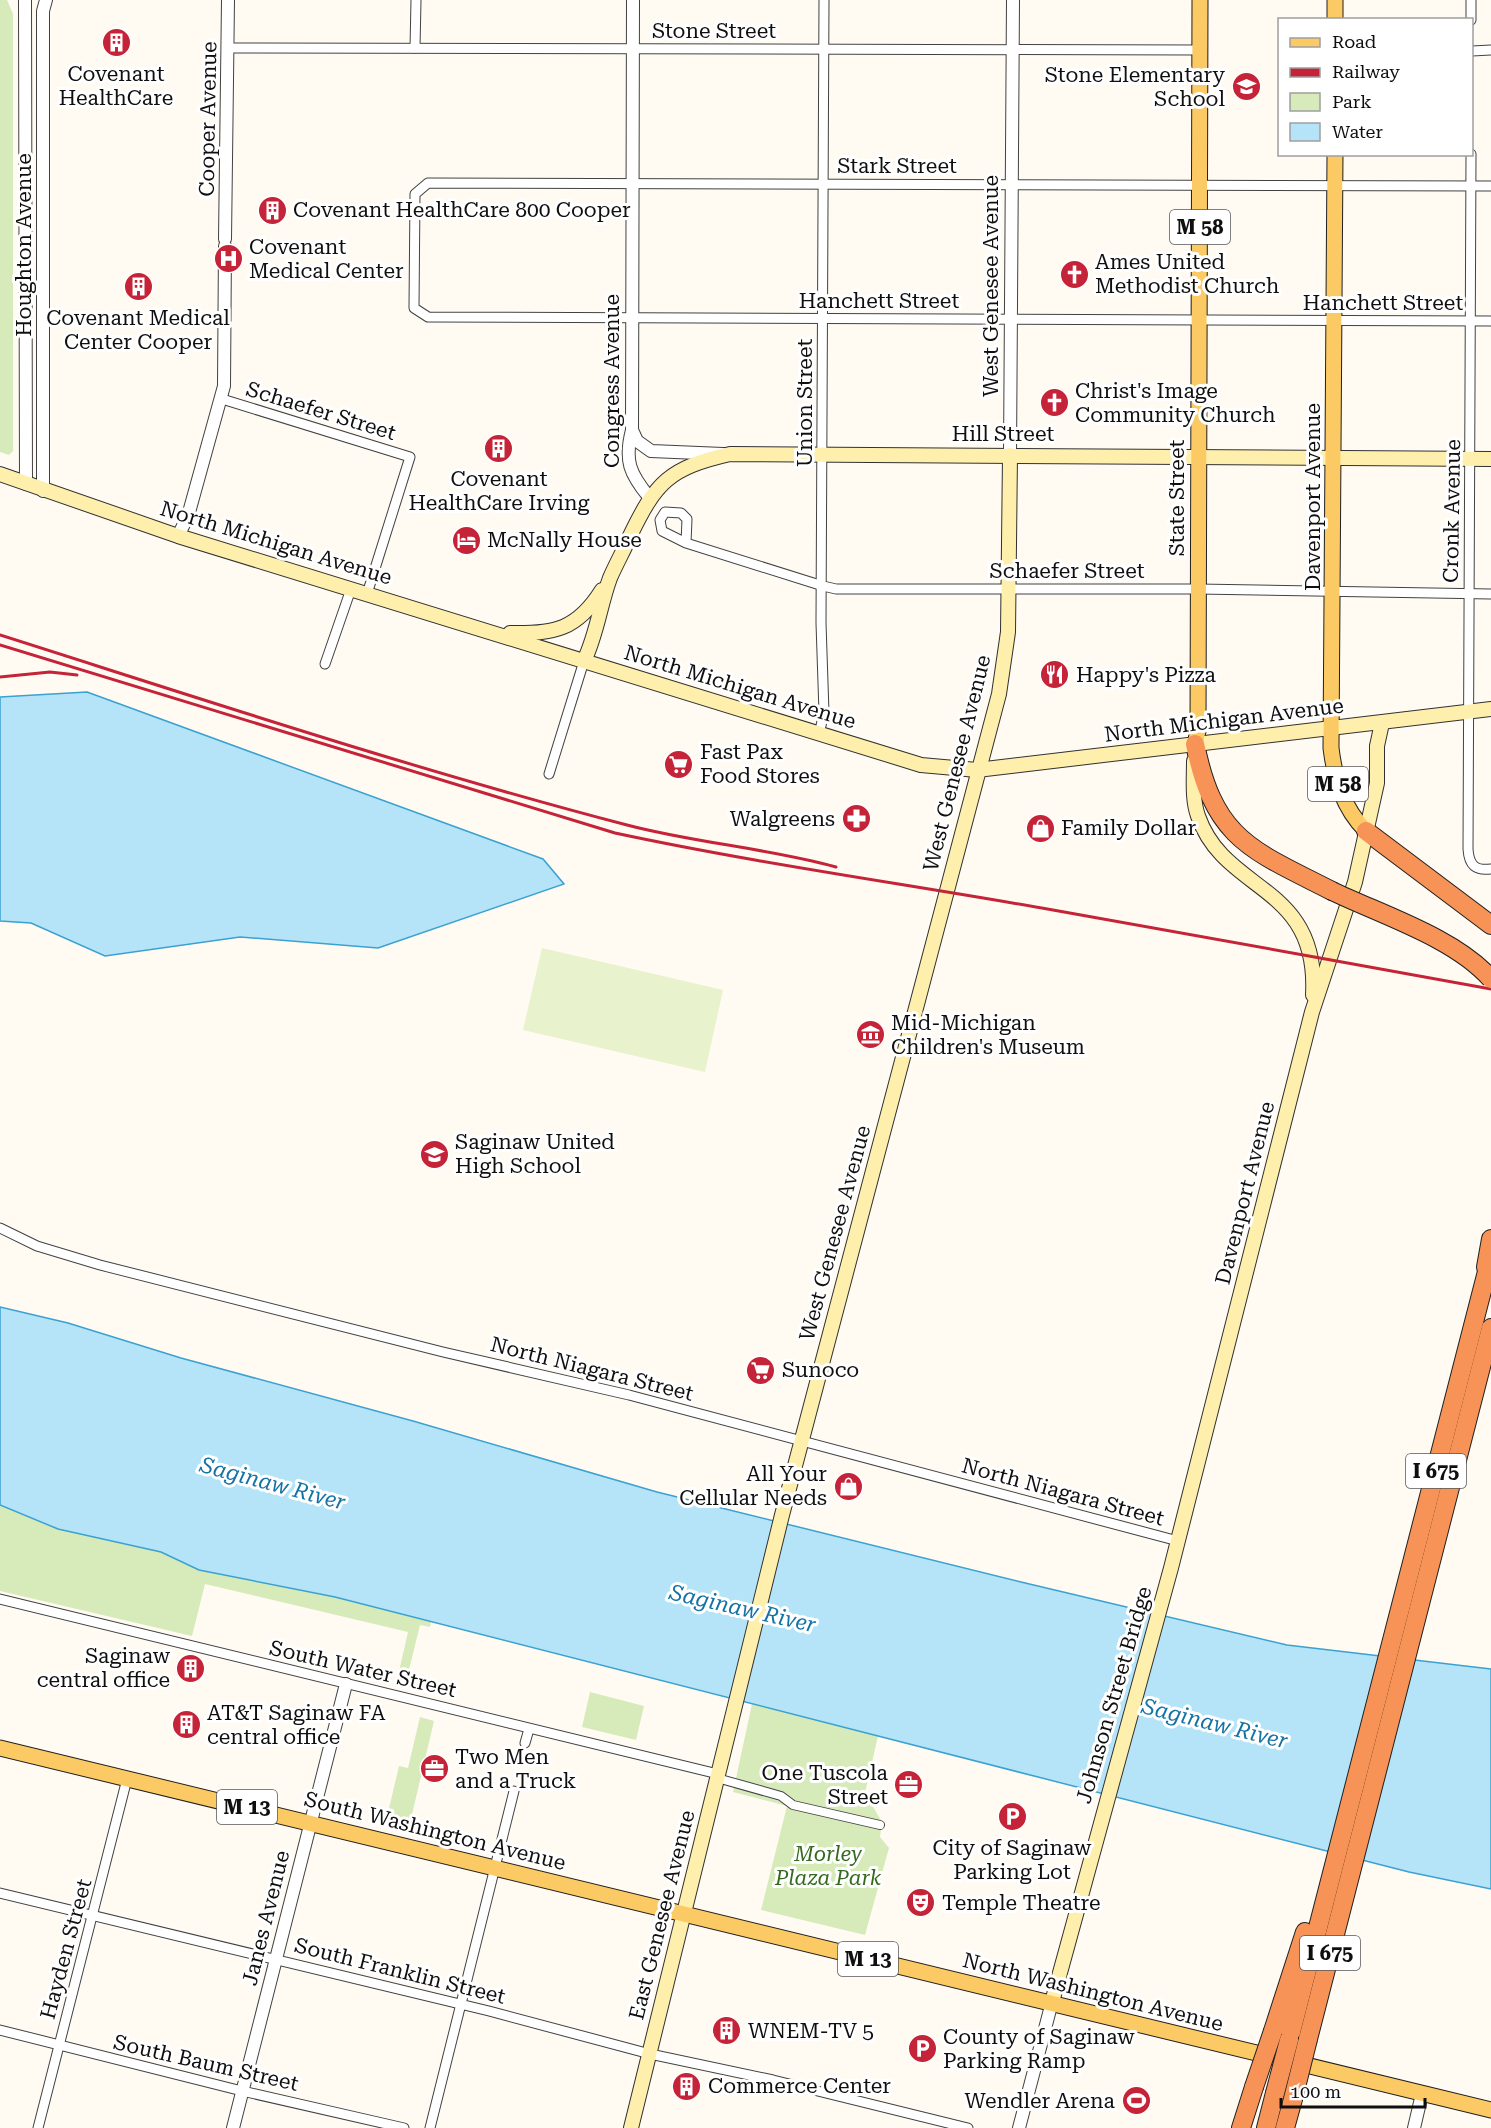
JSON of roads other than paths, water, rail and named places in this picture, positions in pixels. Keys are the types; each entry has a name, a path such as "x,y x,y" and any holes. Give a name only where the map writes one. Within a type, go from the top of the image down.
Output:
{"highway":[{"path":"1195,744 1201,774 1223,820 1255,852 1448,945 1468,957 1491,979"},
{"path":"1366,831 1491,925"},
{"path":"1479,1304 1491,1239"},
{"name":"I 675","path":"1266,2128 1491,1256"},
{"name":"I 675","path":"1285,2128 1491,1328"},
{"path":"1241,2128 1325,1869 1337,1822 1353,1792"}],"main road":[{"name":"State Street","path":"1195,744 1198,730 1200,0"},
{"path":"1335,0 1335,18"},
{"name":"Davenport Avenue","path":"1335,156 1335,457 1331,728 1334,769 1339,789 1353,818 1366,831"},
{"name":"Hill Street","path":"649,497 681,470 710,458 730,454 1198,455 1491,459"},
{"name":"West Genesee Avenue","path":"734,1711 782,1515 1005,664 1009,588 1010,455"},
{"name":"North Michigan Avenue","path":"0,474 43,491 178,536 921,765 977,770 1491,709"},
{"path":"492,633 545,633 576,622 594,604 610,579 649,497"},
{"path":"584,661 593,643 610,579"},
{"name":"Davenport Avenue","path":"1171,1568 1312,1012 1355,882 1377,783 1377,746 1382,723"},
{"path":"1195,744 1194,795 1198,817 1209,839 1237,867 1292,914 1304,934 1314,976 1312,1012"},
{"name":"Johnson Street Bridge","path":"1052,2002 1171,1568"},
{"name":"East Genesee Avenue","path":"631,2128 734,1711"},
{"name":"South Washington Avenue","path":"0,1748 684,1914"},
{"name":"North Washington Avenue","path":"684,1914 1491,2110"}],"street":[{"path":"25,0 32,2 44,0"},
{"name":"Houghton Avenue","path":"25,0 26,484"},
{"name":"Houghton Avenue","path":"43,491 44,0"},
{"name":"Cooper Avenue","path":"178,536 188,516 222,399 226,364 228,0"},
{"path":"415,48 416,0"},
{"name":"Congress Avenue","path":"633,0 632,430 629,466 634,481 649,497"},
{"name":"Union Street","path":"819,734 824,713 824,0"},
{"name":"West Genesee Avenue","path":"1010,455 1012,0"},
{"path":"1471,0 1471,18"},
{"name":"Stone Street","path":"228,48 1200,50"},
{"path":"1473,51 1491,50"},
{"name":"Cronk Avenue","path":"1471,156 1468,849 1469,860 1474,867 1478,870 1491,869"},
{"name":"Stark Street","path":"414,308 415,194 428,183 1491,186"},
{"name":"Hanchett Street","path":"414,308 428,317 1491,321"},
{"name":"Schaefer Street","path":"222,399 410,457 366,594"},
{"name":"Hill Street","path":"632,430 637,441 651,451 730,454"},
{"name":"Schaefer Street","path":"686,543 836,589 1198,589 1491,594"},
{"path":"325,664 351,589"},
{"path":"549,774 584,661"},
{"name":"North Niagara Street","path":"0,1228 37,1246 100,1265 443,1352 629,1395 1178,1540"},
{"name":"South Water Street","path":"0,1599 717,1776"},
{"name":"Janes Avenue","path":"233,2128 346,1684"},
{"path":"525,1743 529,1729"},
{"path":"717,1776 781,1796 793,1805 880,1825"},
{"name":"Hayden Street","path":"38,2128 128,1779"},
{"path":"430,2128 514,1791"},
{"name":"South Franklin Street","path":"0,1893 276,1959 650,2054 773,2080 968,2128"},
{"path":"1019,2128 1052,2002"},
{"name":"South Baum Street","path":"0,2030 242,2091 404,2128"},
{"path":"1414,2128 1422,2094"}],"water":[{"path":"87,692 543,859 564,884 378,948 240,937 105,956 31,923 0,921 0,697"},
{"name":"Saginaw River","path":"0,1307 68,1323 181,1358 413,1421 657,1492 1021,1582 1287,1645 1491,1669 1491,1889 1409,1872 335,1597 199,1570 161,1552 58,1529 0,1505"}],"railway":[{"path":"0,635 312,734 548,804 653,831 810,860 836,867"},
{"path":"0,645 615,833 1491,989"},
{"path":"0,677 50,672 77,675"}],"place":[{"name":"Covenant HealthCare","path":"116,43"},
{"name":"Stone Elementary School","path":"1246,87"},
{"name":"Covenant HealthCare 800 Cooper","path":"272,210"},
{"name":"Covenant Medical Center","path":"228,259"},
{"name":"Ames United Methodist Church","path":"1074,274"},
{"name":"Covenant Medical Center Cooper","path":"138,287"},
{"name":"Christ's Image Community Church","path":"1054,403"},
{"name":"Covenant HealthCare Irving","path":"499,448"},
{"name":"McNally House","path":"466,540"},
{"name":"Happy's Pizza","path":"1055,675"},
{"name":"Fast Pax Food Stores","path":"679,764"},
{"name":"Walgreens","path":"856,819"},
{"name":"Family Dollar","path":"1040,828"},
{"name":"Mid-Michigan Children's Museum","path":"870,1035"},
{"name":"Saginaw United High School","path":"434,1154"},
{"name":"Sunoco","path":"761,1370"},
{"name":"All Your Cellular Needs","path":"848,1486"},
{"name":"Saginaw central office","path":"191,1668"},
{"name":"AT&T Saginaw FA central office","path":"186,1725"},
{"name":"Two Men and a Truck","path":"434,1769"},
{"name":"One Tuscola Street","path":"909,1785"},
{"name":"City of Saginaw Parking Lot","path":"1012,1817"},
{"name":"Temple Theatre","path":"921,1903"},
{"name":"WNEM-TV 5","path":"727,2031"},
{"name":"County of Saginaw Parking Ramp","path":"922,2049"},
{"name":"Commerce Center","path":"687,2086"},
{"name":"Wendler Arena","path":"1136,2101"}],"park label":[{"name":"Morley Plaza Park","path":"828,1866"}]}
